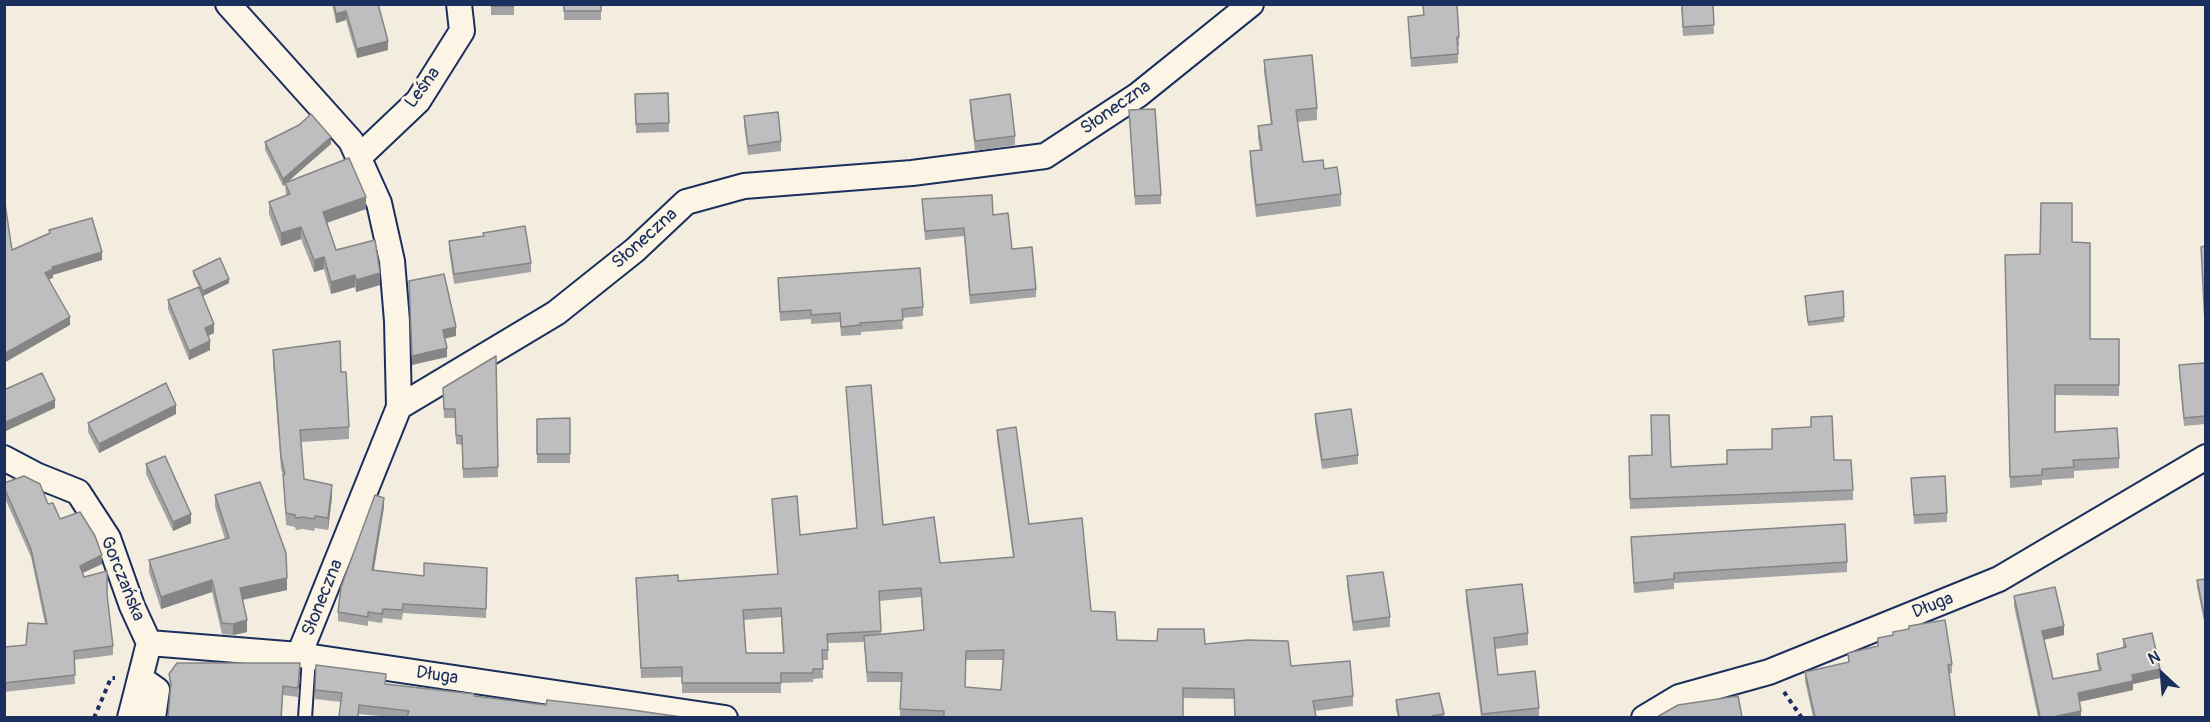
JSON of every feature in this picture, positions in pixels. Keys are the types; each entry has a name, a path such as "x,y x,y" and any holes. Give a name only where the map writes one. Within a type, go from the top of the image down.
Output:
{"street":[{"path":"228,4 351,141 379,203 392,261 397,321 399,407"},
{"name":"Leśna","path":"359,157 418,101 462,31 459,4"},
{"name":"Słoneczna","path":"304,656 399,407 556,312 635,250 686,202 744,186 912,173 1045,156 1138,94 1251,4"},
{"name":"Długa","path":"1644,717 1679,697 1770,672 1999,579 2205,457"},
{"name":"Gorczańska","path":"4,458 38,476 78,492 108,538 132,606 149,643"},
{"path":"130,717 149,643"},
{"name":"Długa","path":"149,643 304,656 725,717"},
{"path":"140,678 157,690 153,717"}],"lane":[{"path":"304,656 305,717"}],"path":[{"path":"1770,672 1802,717"}],"building":[{"path":"334,4 378,4 388,41 357,49 346,11 336,14"},
{"path":"491,4 514,4 514,6 491,6"},
{"path":"564,4 601,4 601,11 564,11"},
{"path":"1457,4 1458,54 1411,58 1408,17 1424,15 1423,5"},
{"path":"1682,4 1713,4 1714,25 1683,27"},
{"path":"1312,55 1317,108 1296,110 1303,162 1323,160 1324,169 1337,167 1341,194 1256,205 1250,151 1262,150 1258,126 1272,124 1264,60"},
{"path":"668,93 669,123 636,124 635,94"},
{"path":"1010,94 1015,136 975,141 970,100"},
{"path":"1155,109 1161,195 1135,196 1129,110"},
{"path":"778,112 781,141 748,146 744,116"},
{"path":"311,114 331,137 283,179 265,142 299,125"},
{"path":"349,158 366,197 323,212 336,250 375,240 380,273 356,280 355,275 331,282 324,257 314,260 301,227 281,233 269,202 290,194 285,183"},
{"path":"992,195 993,215 1008,213 1012,249 1032,247 1036,289 970,295 964,228 925,231 922,199"},
{"path":"4,197 12,250 50,233 49,230 92,218 102,252 52,267 53,269 45,273 70,317 4,354"},
{"path":"2041,203 2072,203 2072,242 2090,243 2090,339 2119,339 2119,385 2055,385 2055,432 2117,428 2119,458 2073,460 2074,467 2042,469 2042,475 2010,477 2005,255 2040,254"},
{"path":"525,226 531,263 454,274 449,241 484,236 483,233"},
{"path":"2205,246 2205,323 2201,247"},
{"path":"220,258 229,279 203,291 193,271"},
{"path":"920,268 923,307 902,309 903,320 860,323 861,325 841,327 840,313 811,315 811,310 780,312 778,278"},
{"path":"444,274 456,327 443,330 447,348 412,356 409,281"},
{"path":"199,287 214,324 205,328 210,341 189,351 168,300"},
{"path":"1843,291 1844,317 1808,322 1805,296"},
{"path":"340,341 341,372 346,372 349,427 300,430 304,479 332,485 328,518 315,516 314,519 296,518 295,515 286,513 283,475 285,474 281,457 273,350"},
{"path":"496,356 498,467 463,469 462,436 456,435 455,409 444,409 443,388"},
{"path":"2205,363 2205,416 2184,418 2179,365"},
{"path":"42,373 55,400 4,423 4,390"},
{"path":"166,383 176,405 99,444 88,423"},
{"path":"871,385 883,525 934,517 940,563 1014,557 997,430 1016,427 1029,524 1082,518 1091,611 1115,612 1117,640 1157,641 1158,629 1204,629 1205,644 1248,640 1288,641 1291,666 1350,661 1353,696 1313,701 1316,717 1235,717 1234,689 1183,688 1183,717 944,717 944,711 900,709 902,673 867,672 864,636 924,630 921,588 879,591 881,631 827,634 828,650 822,650 823,669 813,669 813,673 781,673 781,683 682,683 682,667 641,668 636,578 678,575 678,581 778,574 772,499 797,496 800,535 857,528 846,387","holes":["781,608 784,653 746,653 743,610","1004,650 1001,690 965,687 966,651"]},
{"path":"1351,409 1358,455 1322,460 1315,414"},
{"path":"1651,415 1669,415 1671,467 1727,464 1727,450 1772,449 1772,429 1811,427 1811,417 1832,416 1834,460 1851,460 1853,490 1630,499 1629,456 1652,455"},
{"path":"570,418 570,454 537,454 537,419"},
{"path":"165,456 191,514 173,522 146,464"},
{"path":"24,476 40,484 48,504 53,503 60,519 80,512 95,536 102,555 80,566 84,577 107,571 107,594 113,646 74,651 75,675 4,683 4,647 26,645 28,623 47,624 31,549 4,487 4,483"},
{"path":"1945,476 1947,513 1914,515 1911,478"},
{"path":"260,482 286,553 287,578 240,588 247,620 233,624 222,623 212,580 161,597 149,560 229,538 215,495"},
{"path":"375,495 384,498 372,570 424,576 424,563 487,568 486,609 403,604 402,610 383,609 382,614 368,612 368,617 338,612 341,587"},
{"path":"1845,524 1847,562 1674,573 1674,579 1634,583 1631,537"},
{"path":"1383,572 1390,617 1353,622 1347,576"},
{"path":"2205,579 2205,619 2197,580"},
{"path":"1522,584 1528,633 1494,638 1498,675 1535,671 1539,708 1482,714 1466,590"},
{"path":"2055,587 2064,626 2042,631 2053,679 2101,670 2097,654 2126,647 2123,639 2152,633 2160,669 2132,675 2133,681 2078,693 2081,711 2053,717 2040,717 2014,596"},
{"path":"1945,620 1952,664 1948,665 1955,717 1815,717 1805,672 1849,662 1848,653 1878,646 1878,638 1909,629 1909,626"},
{"path":"177,663 300,663 298,688 283,686 281,717 168,717 171,683 169,674"},
{"path":"316,665 386,674 385,684 546,705 547,700 682,717 407,717 409,711 359,705 358,717 339,717 342,693 315,690"},
{"path":"1439,693 1444,714 1432,717 1399,717 1396,700"},
{"path":"1738,696 1742,717 1657,717 1678,705"}]}
